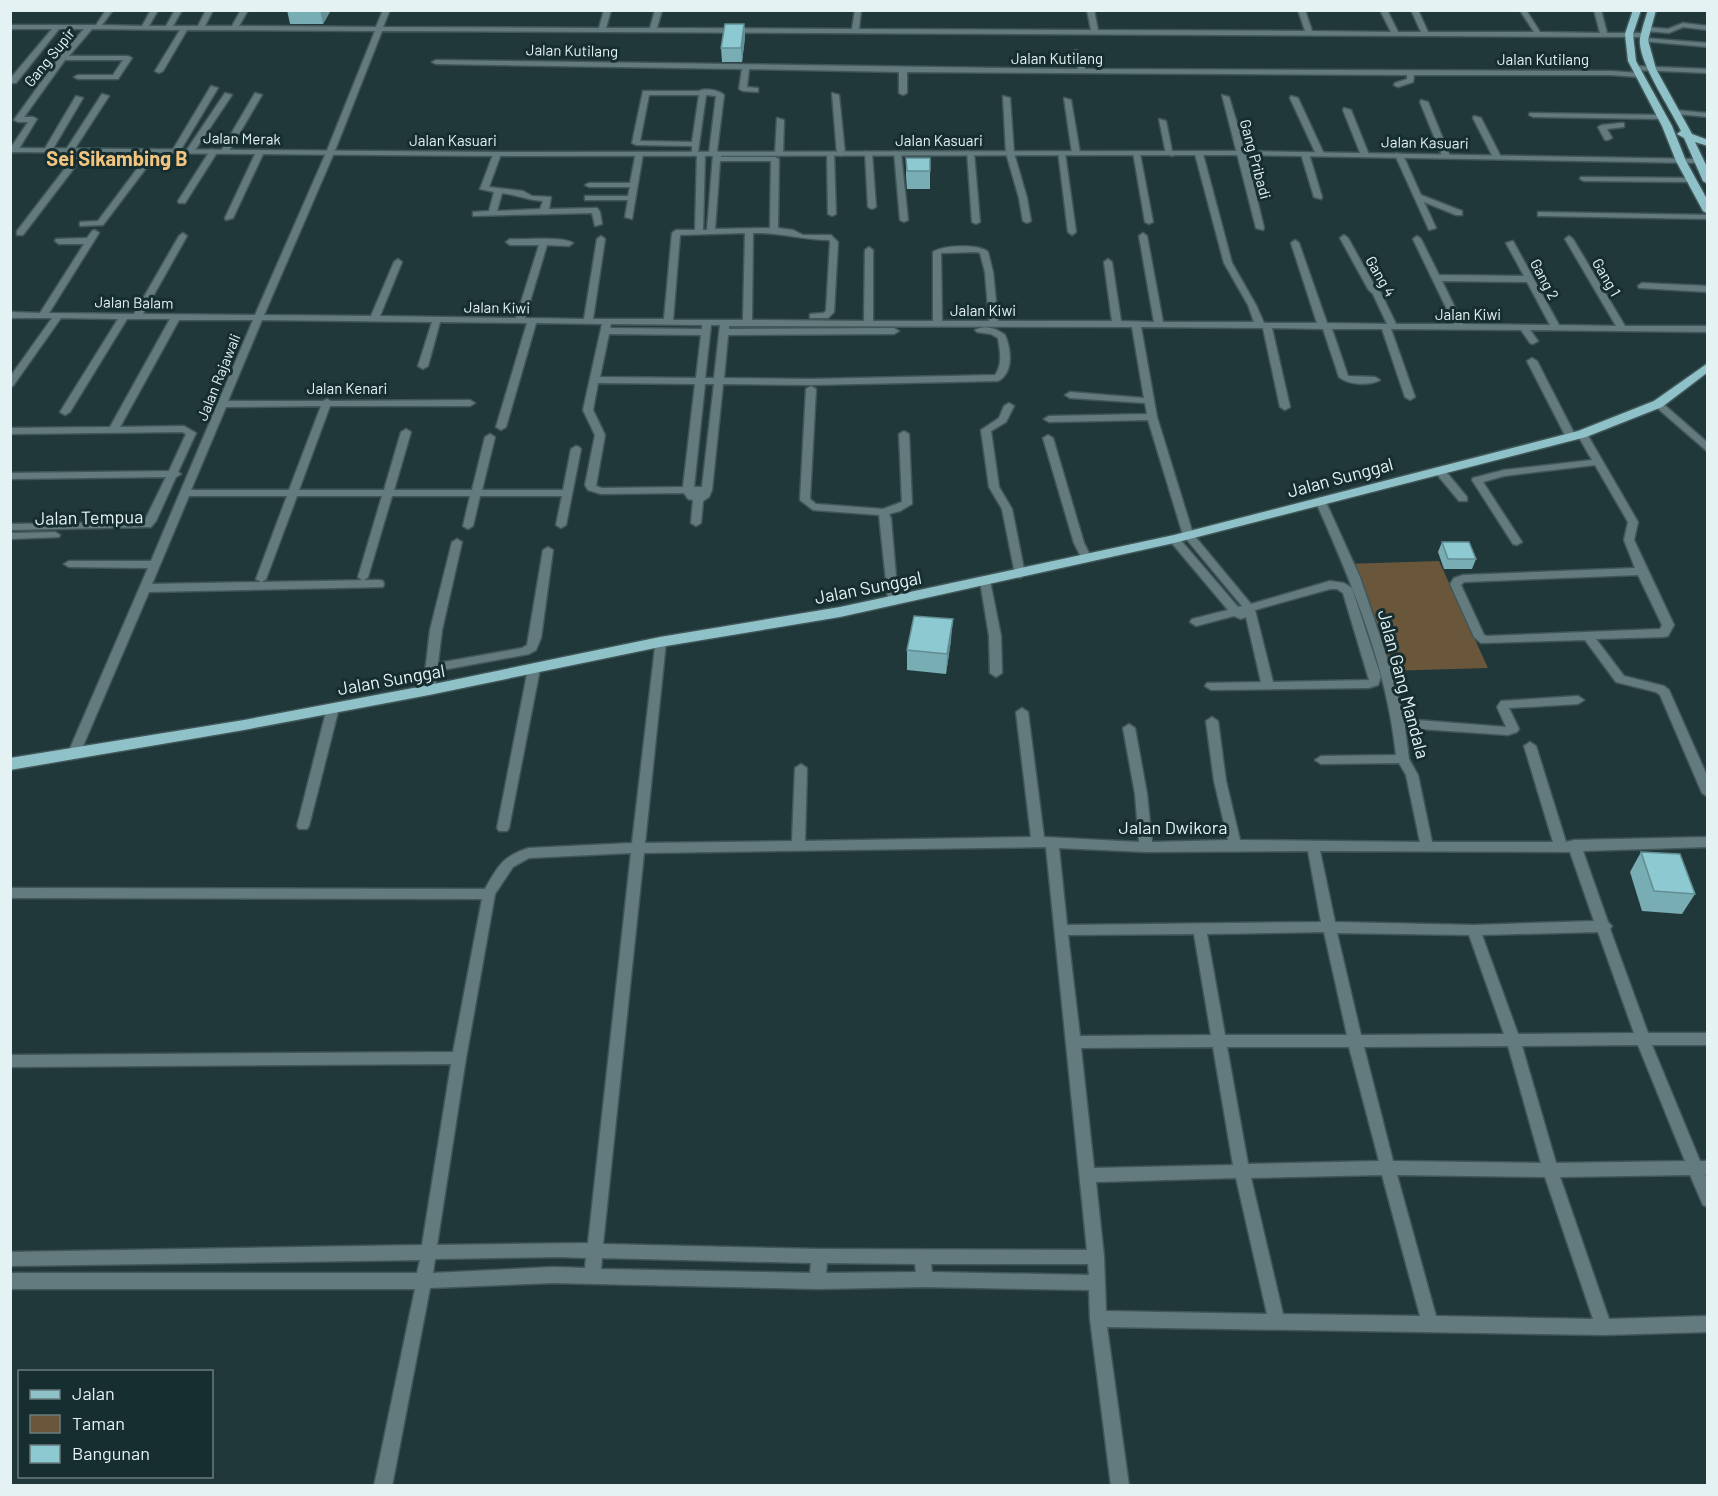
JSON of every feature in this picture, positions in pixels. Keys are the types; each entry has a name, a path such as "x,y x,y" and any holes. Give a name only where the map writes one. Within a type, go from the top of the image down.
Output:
{"main road":[{"path":"1637,10 1629,34 1637,72 1667,127 1707,211"},
{"path":"1652,10 1645,35 1654,72 1678,115 1707,181"},
{"path":"1678,115 1707,136"},
{"path":"1667,127 1707,142"},
{"path":"1667,127 1694,154 1707,157"},
{"path":"1694,154 1707,151"},
{"name":"Jalan Sunggal","path":"10,764 429,690 660,642 893,600 1181,537 1576,436 1658,404 1707,366"}],"street":[{"path":"99,25 110,10"},
{"path":"144,28 155,10"},
{"path":"168,28 179,10"},
{"path":"200,29 210,10"},
{"path":"234,29 245,10"},
{"name":"Jalan Rajawali","path":"74,753 330,153 387,10"},
{"path":"602,29 608,10"},
{"path":"653,29 659,10"},
{"path":"855,30 858,10"},
{"path":"1090,10 1095,32"},
{"path":"1301,10 1309,33"},
{"path":"1383,10 1395,33"},
{"path":"1414,10 1426,34"},
{"path":"1597,10 1604,34"},
{"path":"1524,12 1538,34"},
{"path":"1645,35 1670,31 1675,26 1683,24 1707,28"},
{"path":"10,27 1309,33 1351,30 1426,34 1629,34 1707,45"},
{"path":"12,81 57,27"},
{"name":"Gang Supir","path":"12,150 33,119 18,120 63,58 90,27"},
{"path":"159,71 185,28"},
{"path":"1076,52 1082,71"},
{"path":"63,58 128,58 114,77 78,77"},
{"name":"Jalan Kutilang","path":"436,62 1082,71 1707,72"},
{"path":"746,68 743,89 755,90"},
{"path":"903,69 903,93"},
{"path":"1398,85 1410,80 1411,72"},
{"path":"176,151 214,88"},
{"path":"696,144 640,144 635,142 646,93 703,91 720,95 711,232"},
{"path":"699,232 696,144 703,91"},
{"path":"190,151 228,95"},
{"path":"225,151 258,95"},
{"path":"835,95 841,154"},
{"path":"69,151 105,96"},
{"name":"Gang Pribadi","path":"1225,96 1242,153 1260,228"},
{"path":"48,150 78,98"},
{"path":"1006,98 1010,153 1023,198 1027,222"},
{"path":"1294,98 1320,154"},
{"path":"1067,100 1076,153"},
{"path":"1424,102 1446,156"},
{"path":"1347,110 1365,155"},
{"path":"1533,115 1667,127"},
{"path":"1678,115 1707,115"},
{"path":"1478,118 1497,157"},
{"path":"779,154 780,120"},
{"path":"1162,121 1170,154"},
{"path":"1608,138 1602,127 1604,125 1667,127"},
{"name":"Jalan Merak","path":"12,150 330,153"},
{"path":"20,232 83,151"},
{"path":"84,224 100,223 155,151"},
{"path":"182,201 214,151"},
{"path":"229,218 260,152"},
{"name":"Jalan Kasuari","path":"330,153 698,153 715,155 1242,153 1575,160 1680,158 1694,154"},
{"path":"868,153 872,207"},
{"path":"897,153 904,220"},
{"path":"970,153 976,222"},
{"path":"1061,153 1072,232"},
{"path":"497,154 484,189 523,193 530,198 548,199 544,211"},
{"path":"629,217 639,154"},
{"path":"830,154 832,214"},
{"path":"1136,154 1149,222"},
{"path":"1199,154 1228,263 1263,325 1286,407"},
{"path":"1305,154 1318,197"},
{"path":"715,155 775,159 774,230"},
{"path":"1399,155 1432,228"},
{"path":"1584,179 1691,180"},
{"path":"589,185 634,185"},
{"path":"492,214 499,190"},
{"path":"1418,197 1459,213"},
{"path":"588,198 632,198"},
{"path":"476,214 595,210 598,224"},
{"path":"1541,214 1707,217"},
{"path":"645,315 669,319 747,320 822,316 830,312 834,242 831,238 802,237 790,232 774,230 676,233 669,319"},
{"path":"747,320 750,232"},
{"path":"138,315 183,236"},
{"path":"1143,236 1160,325"},
{"path":"43,315 93,237 59,241"},
{"name":"Gang 4","path":"1344,238 1372,289 1377,293 1390,327 1410,397"},
{"name":"Gang 1","path":"1569,238 1622,328"},
{"path":"588,321 601,239"},
{"path":"1417,239 1461,327"},
{"path":"510,242 569,243"},
{"path":"520,320 544,242"},
{"path":"1295,243 1344,377 1349,380 1375,380"},
{"name":"Gang 2","path":"1510,243 1556,327"},
{"path":"938,323 938,252 980,249 984,252 989,272 994,324"},
{"path":"868,323 869,250"},
{"path":"375,319 398,262"},
{"path":"1108,262 1117,324"},
{"path":"1436,278 1530,279"},
{"path":"1642,286 1707,289"},
{"name":"Jalan Balam","path":"10,315 258,318"},
{"path":"10,384 59,315"},
{"path":"66,412 124,315"},
{"path":"114,429 176,316"},
{"name":"Jalan Kiwi","path":"258,318 588,321 606,326 669,319 707,327 725,328 747,320 868,323 1707,329"},
{"path":"423,366 437,319"},
{"path":"501,428 532,321"},
{"path":"1136,324 1152,417 1181,537 1210,581 1236,612"},
{"path":"698,500 693,498 688,491 707,327 606,326 588,414 600,435 592,488 601,491 688,491 707,490"},
{"path":"1523,327 1533,341"},
{"path":"594,380 719,382 992,380 1002,376 1005,349 1002,337 993,331 980,330 725,328 719,382 707,490 705,495 698,500 696,523"},
{"path":"1532,361 1576,436 1599,462 1633,522 1629,540 1668,625 1667,631 1659,634 1589,638 1485,640 1480,636 1455,584 1458,581 1642,571"},
{"path":"811,389 806,500 807,504 813,507 883,512 907,504 904,434"},
{"path":"1070,395 1150,401"},
{"path":"261,579 327,402"},
{"name":"Jalan Kenari","path":"224,404 470,403"},
{"path":"1658,404 1707,449"},
{"path":"1009,406 1003,420 986,430 994,487 1007,508 1020,574"},
{"path":"1049,419 1152,417"},
{"path":"10,431 114,429 190,431 151,521 147,525 10,527"},
{"path":"363,577 406,432"},
{"path":"468,526 490,437"},
{"path":"1048,438 1079,543 1087,559"},
{"path":"561,525 576,449"},
{"path":"1517,542 1477,480 1504,473 1599,462"},
{"path":"1439,470 1462,499"},
{"path":"10,476 193,474"},
{"path":"184,493 567,493"},
{"name":"Jalan Gang Mandala","path":"1320,500 1355,577 1388,675 1399,723 1403,759 1412,775 1427,847"},
{"path":"883,512 886,518 893,600"},
{"name":"Jalan Tempua","path":"10,536 167,532"},
{"path":"1181,537 1222,577 1249,614 1268,686"},
{"path":"429,690 436,630 457,542"},
{"path":"432,668 525,651 532,647 548,550"},
{"path":"69,564 153,565"},
{"path":"1210,581 1222,577"},
{"path":"985,581 995,636 996,673"},
{"path":"144,588 379,584"},
{"path":"1196,622 1236,612 1249,614 1330,585 1344,588 1348,591 1375,677 1374,682 1369,684 1211,686"},
{"path":"1589,638 1620,679 1660,689 1665,693 1707,793"},
{"path":"592,1276 660,642"},
{"path":"503,828 534,669"},
{"path":"1399,723 1508,731 1512,729 1503,707 1505,704 1578,700"},
{"path":"303,826 333,708"},
{"path":"1022,712 1063,930 1096,1257 1098,1319 1120,1485"},
{"path":"1212,721 1220,781 1235,845"},
{"path":"1129,728 1141,794 1146,847"},
{"path":"1530,746 1568,846 1605,926 1643,1040 1701,1168 1707,1200"},
{"path":"1321,759 1403,759"},
{"path":"798,847 801,768"},
{"name":"Jalan Dwikora","path":"383,1485 424,1281 459,1058 489,894 506,864 517,856 529,853 638,848 1045,843 1146,847 1235,845 1427,847 1707,842"},
{"path":"1313,846 1327,927 1354,1040 1430,1324"},
{"path":"10,893 489,894"},
{"path":"1063,930 1327,927 1474,930 1605,926"},
{"path":"1200,930 1242,1172 1276,1322"},
{"path":"1474,930 1513,1040 1550,1170 1604,1327"},
{"path":"1073,1042 1707,1039"},
{"path":"10,1061 459,1058"},
{"path":"1086,1175 1388,1168 1550,1170 1701,1168"},
{"path":"10,1259 429,1252 1096,1257"},
{"path":"818,1281 819,1256"},
{"path":"922,1256 926,1279"},
{"path":"117,1280 125,1258"},
{"path":"10,1281 424,1281 553,1275 818,1281 926,1279 1097,1283"},
{"path":"1098,1319 1604,1327 1707,1324"}],"green space":[{"path":"1439,561 1488,668 1387,671 1345,564"}],"building":[{"path":"725,24 744,24 741,48 721,48"},
{"path":"906,158 930,158 930,171 907,171"},
{"path":"1442,542 1469,542 1476,559 1448,559"},
{"path":"914,616 953,619 947,654 907,650"},
{"path":"1641,852 1680,854 1695,894 1654,891"}],"district":[{"name":"Sei Sikambing B","path":"117,158"}]}
